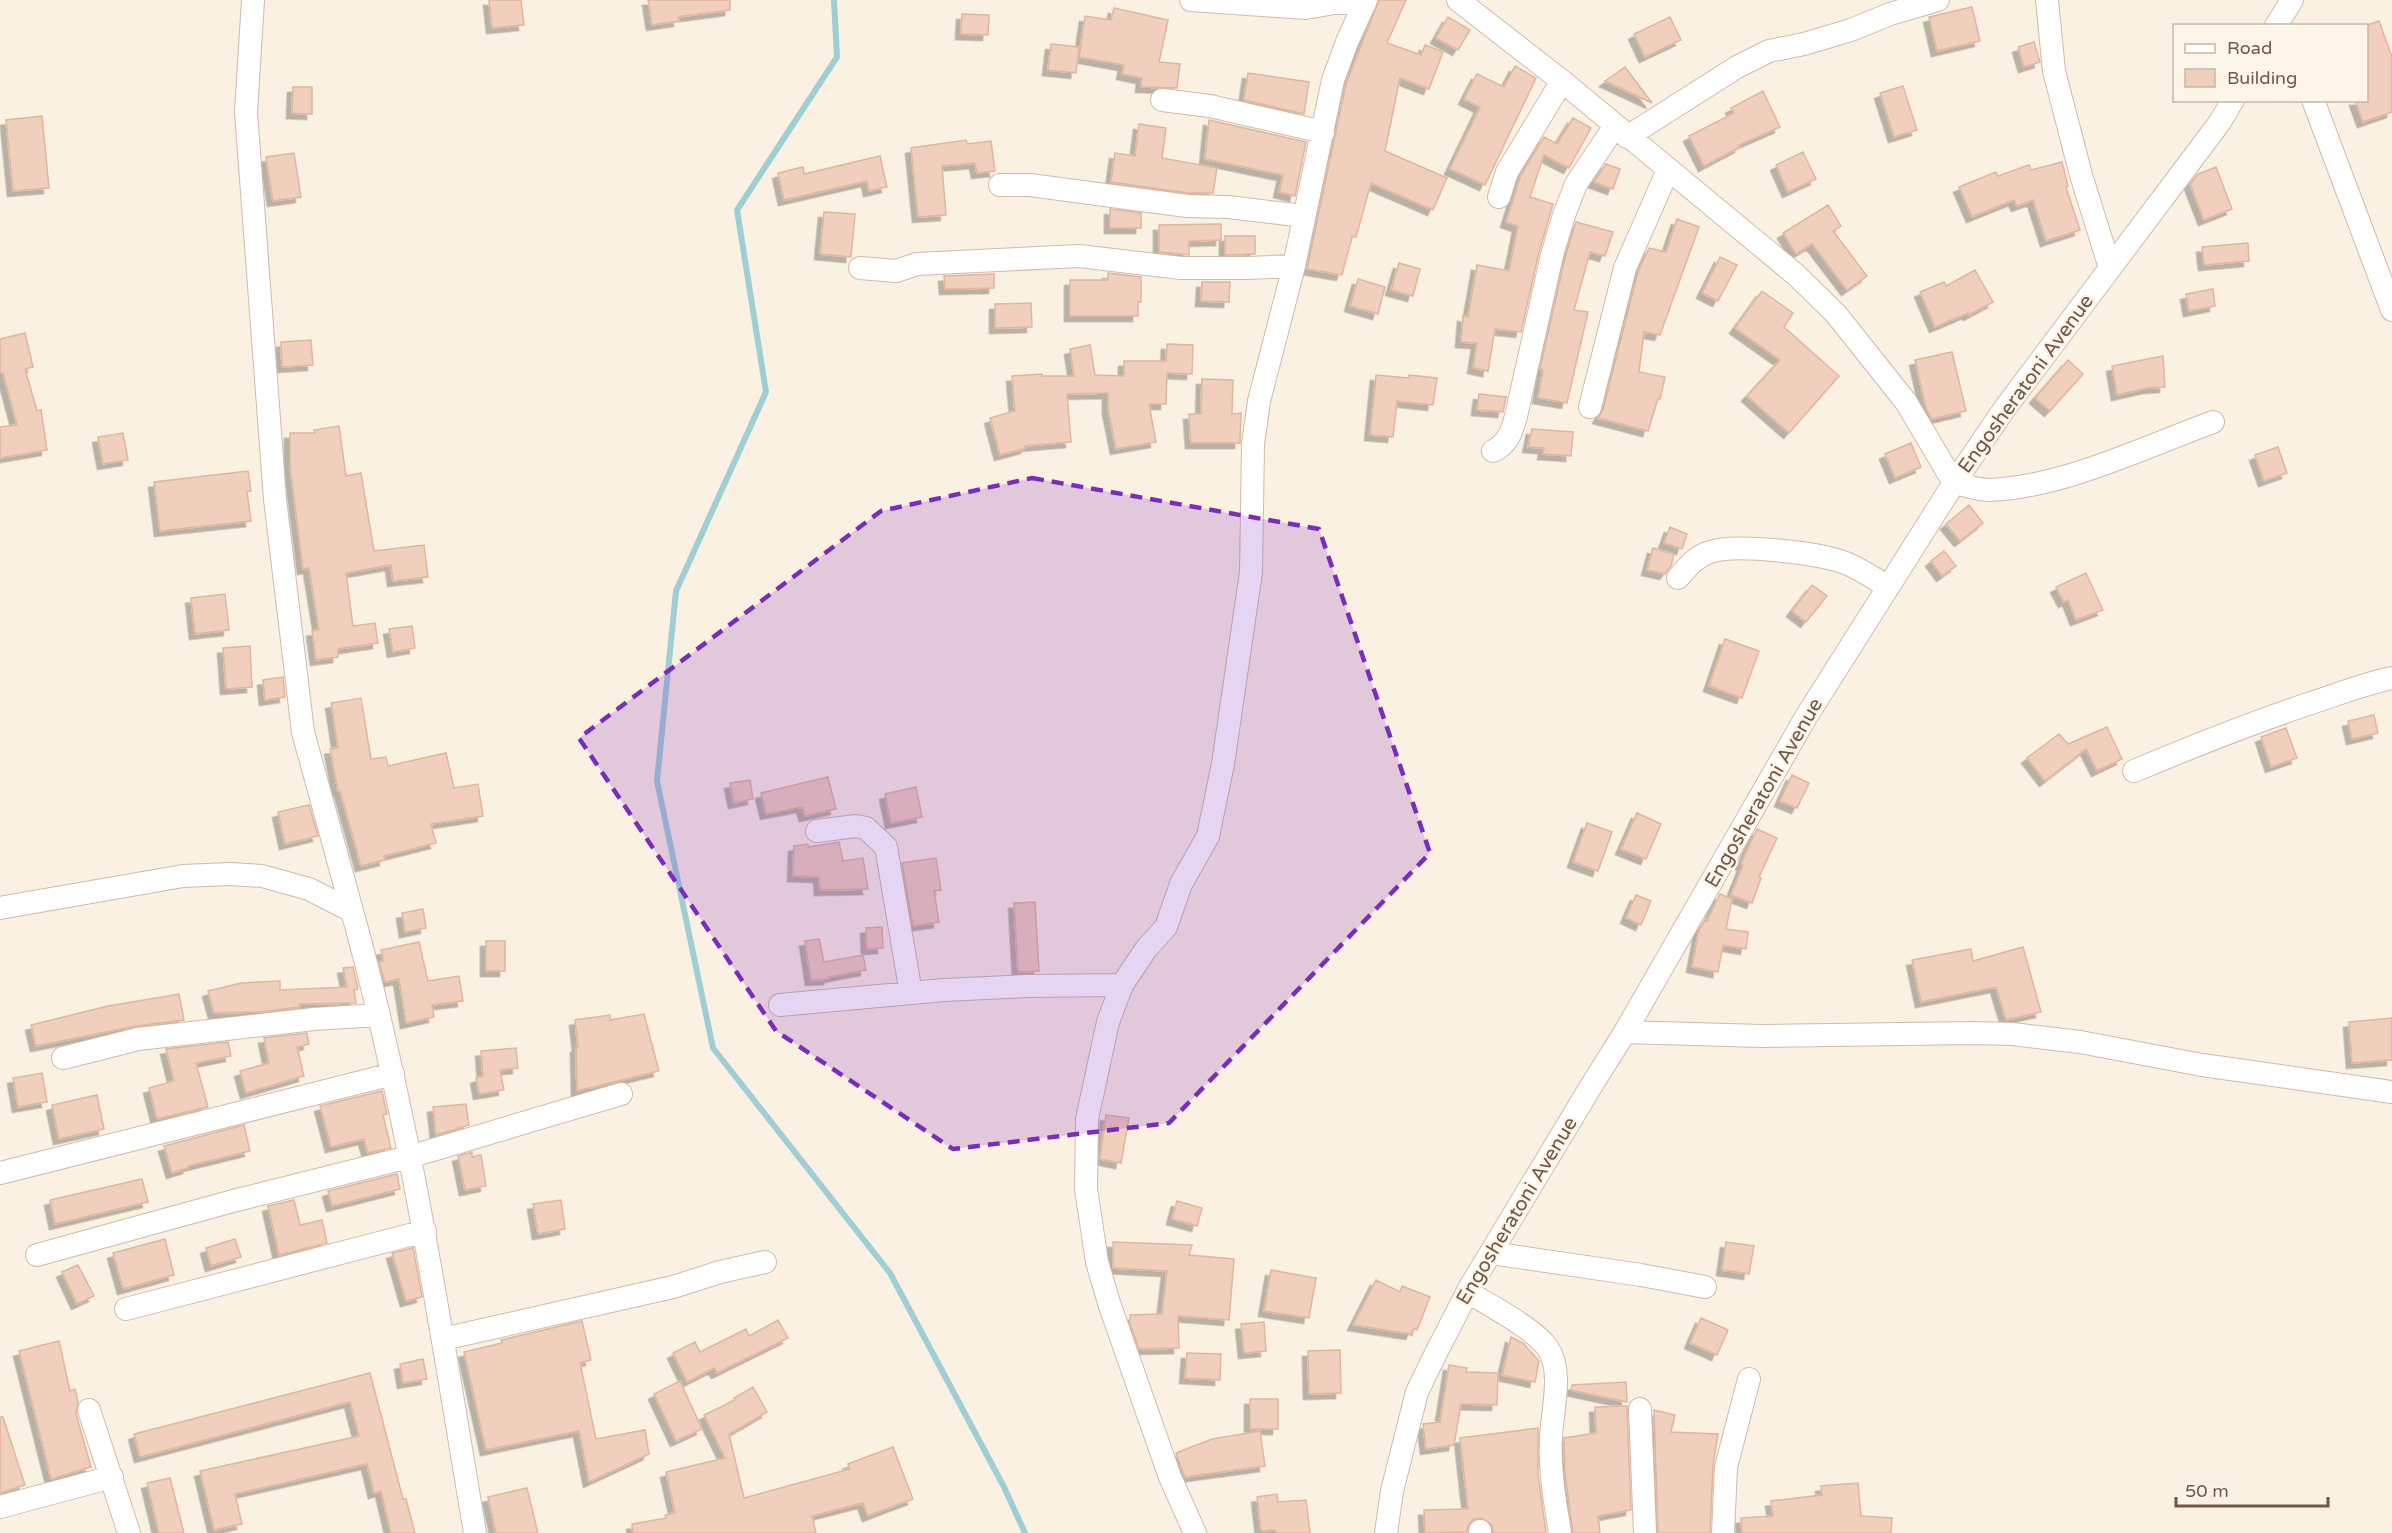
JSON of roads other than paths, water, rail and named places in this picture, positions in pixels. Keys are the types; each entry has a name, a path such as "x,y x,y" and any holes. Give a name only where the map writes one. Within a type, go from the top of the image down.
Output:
{"street":[{"path":"253,0 246,112 275,499 303,732 352,911 393,1074 425,1231 476,1533"},
{"path":"1191,0 1306,8 1365,1 1333,80 1294,266 1259,401 1254,435 1251,572 1223,764 1208,836 1181,884 1166,927 1146,949 1122,985 1108,1022 1087,1119 1086,1189 1097,1262 1110,1306 1170,1477 1195,1533"},
{"path":"1458,0 1563,81 1795,274 1836,314 1906,402 1954,483 1988,490 2029,485 2114,461 2213,422"},
{"path":"1493,451 1502,446 1514,424 1552,255 1576,184 1621,131 1769,51 1851,30 1890,14 1938,0"},
{"path":"2047,0 2054,71 2081,175 2110,268"},
{"path":"1499,196 1507,172 1563,81"},
{"path":"1162,100 1210,106 1323,132"},
{"name":"Engosheratoni Avenue","path":"1386,1533 1392,1491 1417,1392 1468,1292 1625,1032 1806,717 1954,483 2005,408 2220,122 2232,102"},
{"path":"2314,102 2392,310"},
{"path":"1590,407 1625,268 1668,170"},
{"path":"1000,185 1030,185 1187,206 1228,207 1304,216"},
{"path":"860,268 896,271 917,264 1079,256 1112,262 1181,267 1294,266"},
{"path":"1678,578 1692,562 1708,552 1728,549 1759,550 1816,556 1847,563 1888,587"},
{"path":"2134,771 2203,742 2280,714 2372,682 2392,678"},
{"path":"817,831 856,826 866,828 885,847 911,993"},
{"path":"0,908 183,876 230,874 262,876 309,890 352,911"},
{"path":"780,1005 911,993 1026,986 1122,985"},
{"path":"63,1058 138,1039 314,1019 379,1015"},
{"path":"1625,1032 1761,1036 2012,1034 2080,1042 2214,1067 2392,1092"},
{"path":"0,1173 393,1074"},
{"path":"37,1255 233,1201 409,1157 621,1094"},
{"path":"126,1309 425,1231"},
{"path":"1491,1253 1641,1275 1705,1287"},
{"path":"443,1339 673,1287 720,1272 765,1262"},
{"path":"1468,1292 1534,1335 1548,1348 1554,1368 1556,1388 1551,1437 1553,1488 1560,1533"},
{"path":"1723,1533 1726,1467 1749,1379"},
{"path":"1640,1409 1645,1533"},
{"path":"89,1410 129,1533"},
{"path":"0,1507 112,1477"}],"waterway":[{"path":"834,0 837,57 737,210 766,392 676,591 657,781 713,1048 890,1273 1004,1487 1025,1533"}]}
